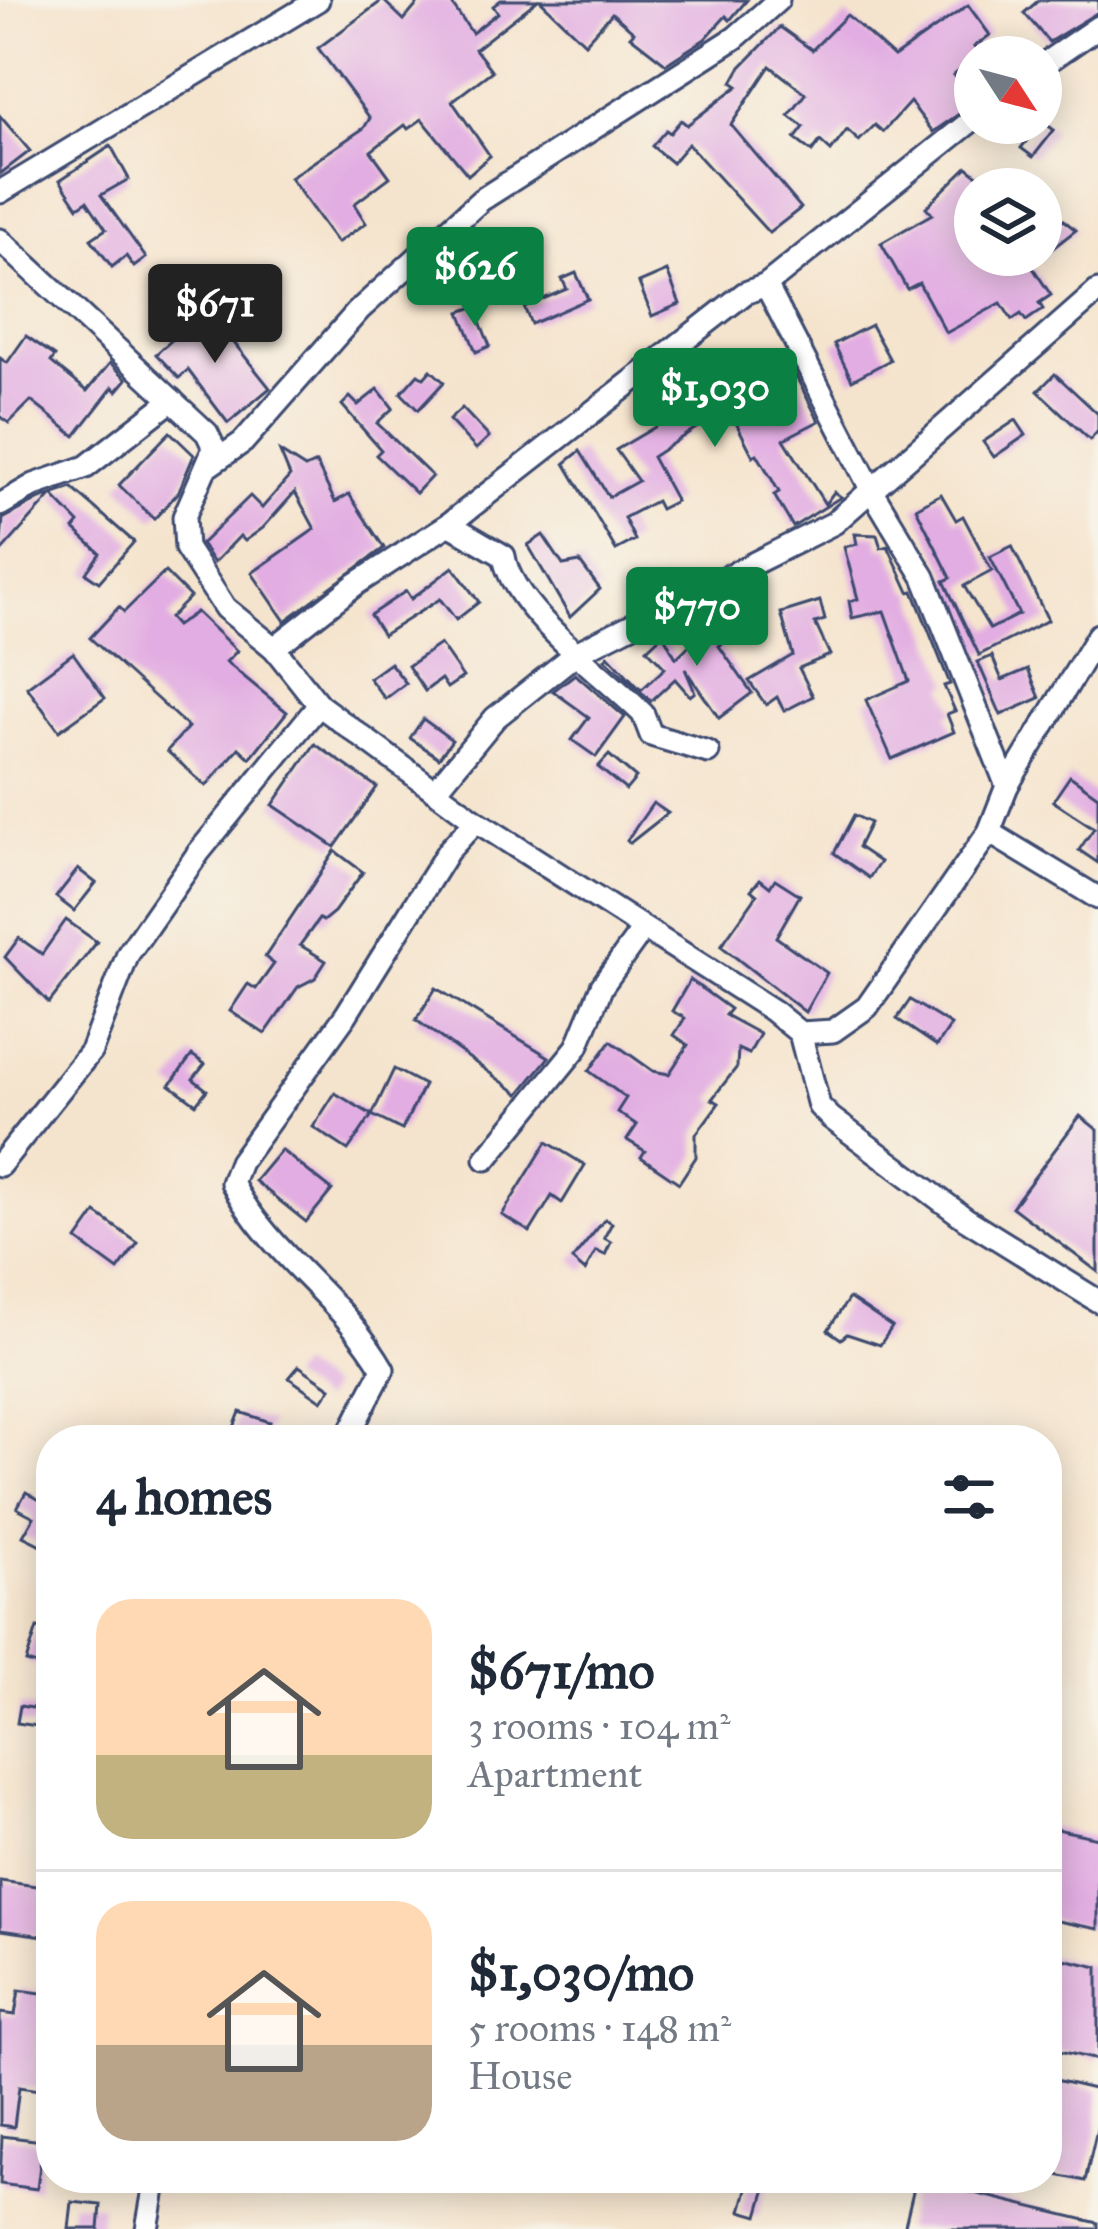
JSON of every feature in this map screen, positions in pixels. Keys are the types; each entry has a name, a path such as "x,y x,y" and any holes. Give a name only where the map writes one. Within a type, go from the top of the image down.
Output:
{"street":[{"path":"0,192 318,0"},
{"path":"206,467 244,442 359,310 481,200 735,38 778,0"},
{"path":"1062,52 1098,27"},
{"path":"274,648 356,584 449,524 745,293 766,286 954,135"},
{"path":"0,240 211,439 214,448 184,517 186,548 225,608 274,648 320,705 476,821 731,982 800,1033 819,1106 831,1118 966,1219 1098,1301"},
{"path":"766,286 872,490 924,577 1006,786"},
{"path":"436,790 495,718 578,652 834,524 1098,291"},
{"path":"0,505 34,485 86,467 172,400"},
{"path":"449,524 504,556 506,572 529,602 643,714 651,735 708,752"},
{"path":"800,1033 832,1031 866,1007 989,832 1006,786 1098,634"},
{"path":"0,1165 91,1051 128,954 186,870 268,761 320,705"},
{"path":"354,1425 383,1369 332,1302 254,1224 232,1183 240,1162 346,1015 448,851 476,821"},
{"path":"989,832 1098,898"},
{"path":"486,1159 577,1047 602,986 643,929"},
{"path":"147,2229 153,2193"}],"building":[{"path":"383,0 404,20 421,0 449,0 472,33 498,13 493,6 501,0 538,0 475,49 492,71 452,101 490,156 468,175 422,119 408,129 405,125 371,151 390,177 354,204 366,223 337,243 290,178 364,128 370,118 318,48"},
{"path":"540,0 747,0 730,20 726,16 705,39 666,64 630,36 634,32 612,13 585,43"},
{"path":"1039,0 1098,0 1098,12 1059,36 1044,36 1024,13"},
{"path":"968,5 990,35 954,36 954,118 933,132 910,102 883,132 875,125 859,141 847,130 831,151 820,141 812,152 795,139 804,127 789,116 806,94 770,66 731,125 801,208 769,233 688,144 672,163 652,146 666,130 670,133 681,120 687,125 738,86 732,82 740,68 780,27 812,50 847,15 894,57"},
{"path":"0,116 30,151 0,174"},
{"path":"1024,144 1043,144 1033,157 1021,148"},
{"path":"111,146 129,179 101,195 146,258 134,267 126,256 112,267 91,239 106,229 87,201 78,207 60,180"},
{"path":"954,180 954,276 1038,276 1051,295 1039,303 1043,309 1026,321 1021,314 1012,320 1001,303 946,333 919,283 907,289 881,243 932,214 926,207"},
{"path":"1062,221 1076,230 1062,241"},
{"path":"667,271 680,304 652,316 639,283"},
{"path":"576,273 588,299 531,324 524,307 567,289 562,279"},
{"path":"474,307 490,346 476,352 460,312"},
{"path":"207,309 270,388 228,423 188,370 179,378 156,354"},
{"path":"871,325 890,360 852,380 834,344"},
{"path":"26,336 55,356 51,362 87,391 110,363 127,379 117,391 113,387 75,436 31,401 9,423 0,416 0,358 7,363"},
{"path":"788,361 819,421 784,439 825,504 834,492 841,497 793,527 774,495 779,492 757,454 753,456 728,407 652,457 676,501 660,509 656,501 624,518 635,540 616,550 565,463 580,451 609,497 638,481 616,450 706,397 699,385 711,378 720,392"},
{"path":"431,370 444,382 418,410 401,393 418,374 424,378"},
{"path":"1055,374 1098,414 1098,431 1090,440 1038,391"},
{"path":"378,389 393,408 377,423 432,476 416,493 376,455 381,450 342,405 350,397 358,405"},
{"path":"462,408 489,437 476,449 449,420"},
{"path":"1016,420 1026,435 994,457 983,442"},
{"path":"170,432 194,455 178,493 154,519 119,485"},
{"path":"280,452 305,468 316,463 335,502 349,494 384,548 285,621 252,573 315,529 295,492 263,528 245,541 240,536 214,563 201,544 250,496 262,508 290,476"},
{"path":"72,488 134,542 99,582 86,573 100,553 74,529 79,523 52,495 0,553 3,519 40,499"},
{"path":"941,494 956,520 963,516 992,571 964,586 990,629 1019,614 990,557 1012,546 1048,620 979,655 944,581 951,578 916,508"},
{"path":"855,534 877,535 881,548 888,546 909,592 913,591 950,684 944,686 955,711 947,714 954,732 892,759 866,700 909,681 884,611 852,618 849,601 858,599 844,547 857,544"},
{"path":"543,535 563,565 580,562 600,589 570,617 528,545"},
{"path":"453,567 479,602 456,620 440,599 383,635 370,615 406,591 411,599"},
{"path":"165,572 190,597 169,618 176,626 196,612 237,651 226,662 287,712 250,758 239,748 206,786 167,751 188,727 90,638 119,607 124,612"},
{"path":"820,601 825,620 815,623 830,655 799,668 813,696 784,711 777,697 766,705 749,681 793,655 781,613"},
{"path":"701,608 726,640 719,646 752,693 719,718 685,669 695,692 690,696 675,679 651,701 605,659 608,655 641,690 665,668 647,649 663,634 676,658 702,633 689,617"},
{"path":"440,644 463,677 447,688 441,679 425,691 408,666"},
{"path":"73,653 105,698 59,731 27,687"},
{"path":"992,656 1002,680 1028,669 1040,698 1001,715 978,662"},
{"path":"390,663 406,683 385,699 369,678"},
{"path":"575,674 625,717 596,757 572,740 589,717 553,691"},
{"path":"423,719 452,740 439,758 410,738"},
{"path":"315,744 377,787 335,847 273,805"},
{"path":"609,755 636,778 626,790 598,767"},
{"path":"1070,776 1098,796 1098,863 1079,850 1094,828 1053,801"},
{"path":"653,803 668,813 630,843 627,840"},
{"path":"854,815 870,823 858,847 880,862 869,878 834,853"},
{"path":"335,851 363,872 334,912 319,919 300,945 326,961 315,978 298,987 265,1034 230,1011 248,984 256,989 274,964 265,957"},
{"path":"78,869 96,883 74,911 56,897"},
{"path":"760,879 770,887 775,879 800,895 776,937 827,973 805,1012 721,946 757,895 751,890"},
{"path":"66,920 97,942 49,1003 5,957 19,938 42,954"},
{"path":"690,980 730,1009 725,1015 760,1034 749,1054 738,1049 737,1067 712,1099 719,1103 696,1134 696,1157 679,1183 641,1157 645,1151 627,1140 637,1125 617,1112 626,1098 589,1071 611,1041 653,1071 669,1074 688,1045 674,1035 685,1018 672,1011"},
{"path":"436,988 549,1057 519,1094 416,1020"},
{"path":"910,1000 951,1025 937,1046 897,1019"},
{"path":"192,1055 205,1064 193,1079 207,1090 196,1104 170,1085"},
{"path":"394,1069 424,1085 402,1130 372,1115"},
{"path":"335,1093 372,1115 348,1150 313,1127"},
{"path":"1080,1116 1098,1130 1098,1272 1012,1207"},
{"path":"547,1142 585,1165 562,1203 552,1196 530,1232 502,1215"},
{"path":"281,1150 332,1190 306,1222 255,1181"},
{"path":"96,1213 138,1243 118,1270 77,1240"},
{"path":"605,1219 612,1223 604,1238 611,1242 605,1255 596,1251 585,1271 572,1260"},
{"path":"849,1298 892,1327 880,1345 847,1334 841,1339 828,1330"},
{"path":"299,1366 331,1388 322,1401 289,1378"},
{"path":"240,1412 270,1422 269,1425 235,1425"},
{"path":"26,1492 36,1498 36,1542 23,1536 34,1517 17,1508"},
{"path":"36,1631 36,1665 26,1662"},
{"path":"20,1706 36,1709 36,1726 17,1723"},
{"path":"1062,1830 1098,1838 1098,1929 1062,1922"},
{"path":"0,1881 36,1886 36,1935 0,1930"},
{"path":"1062,1959 1098,1967 1098,2060 1062,2052"},
{"path":"19,1990 36,1992 36,2089 19,2087 14,2127 0,2125 0,2013 15,2015"},
{"path":"1062,2082 1098,2090 1098,2125 1085,2181 1062,2176"},
{"path":"2,2136 36,2140 36,2189 0,2184"},
{"path":"746,2193 765,2193 758,2216 741,2211"},
{"path":"913,2193 974,2193 1098,2223 1098,2229 904,2229"},
{"path":"72,2202 101,2205 99,2229 69,2229"}]}
